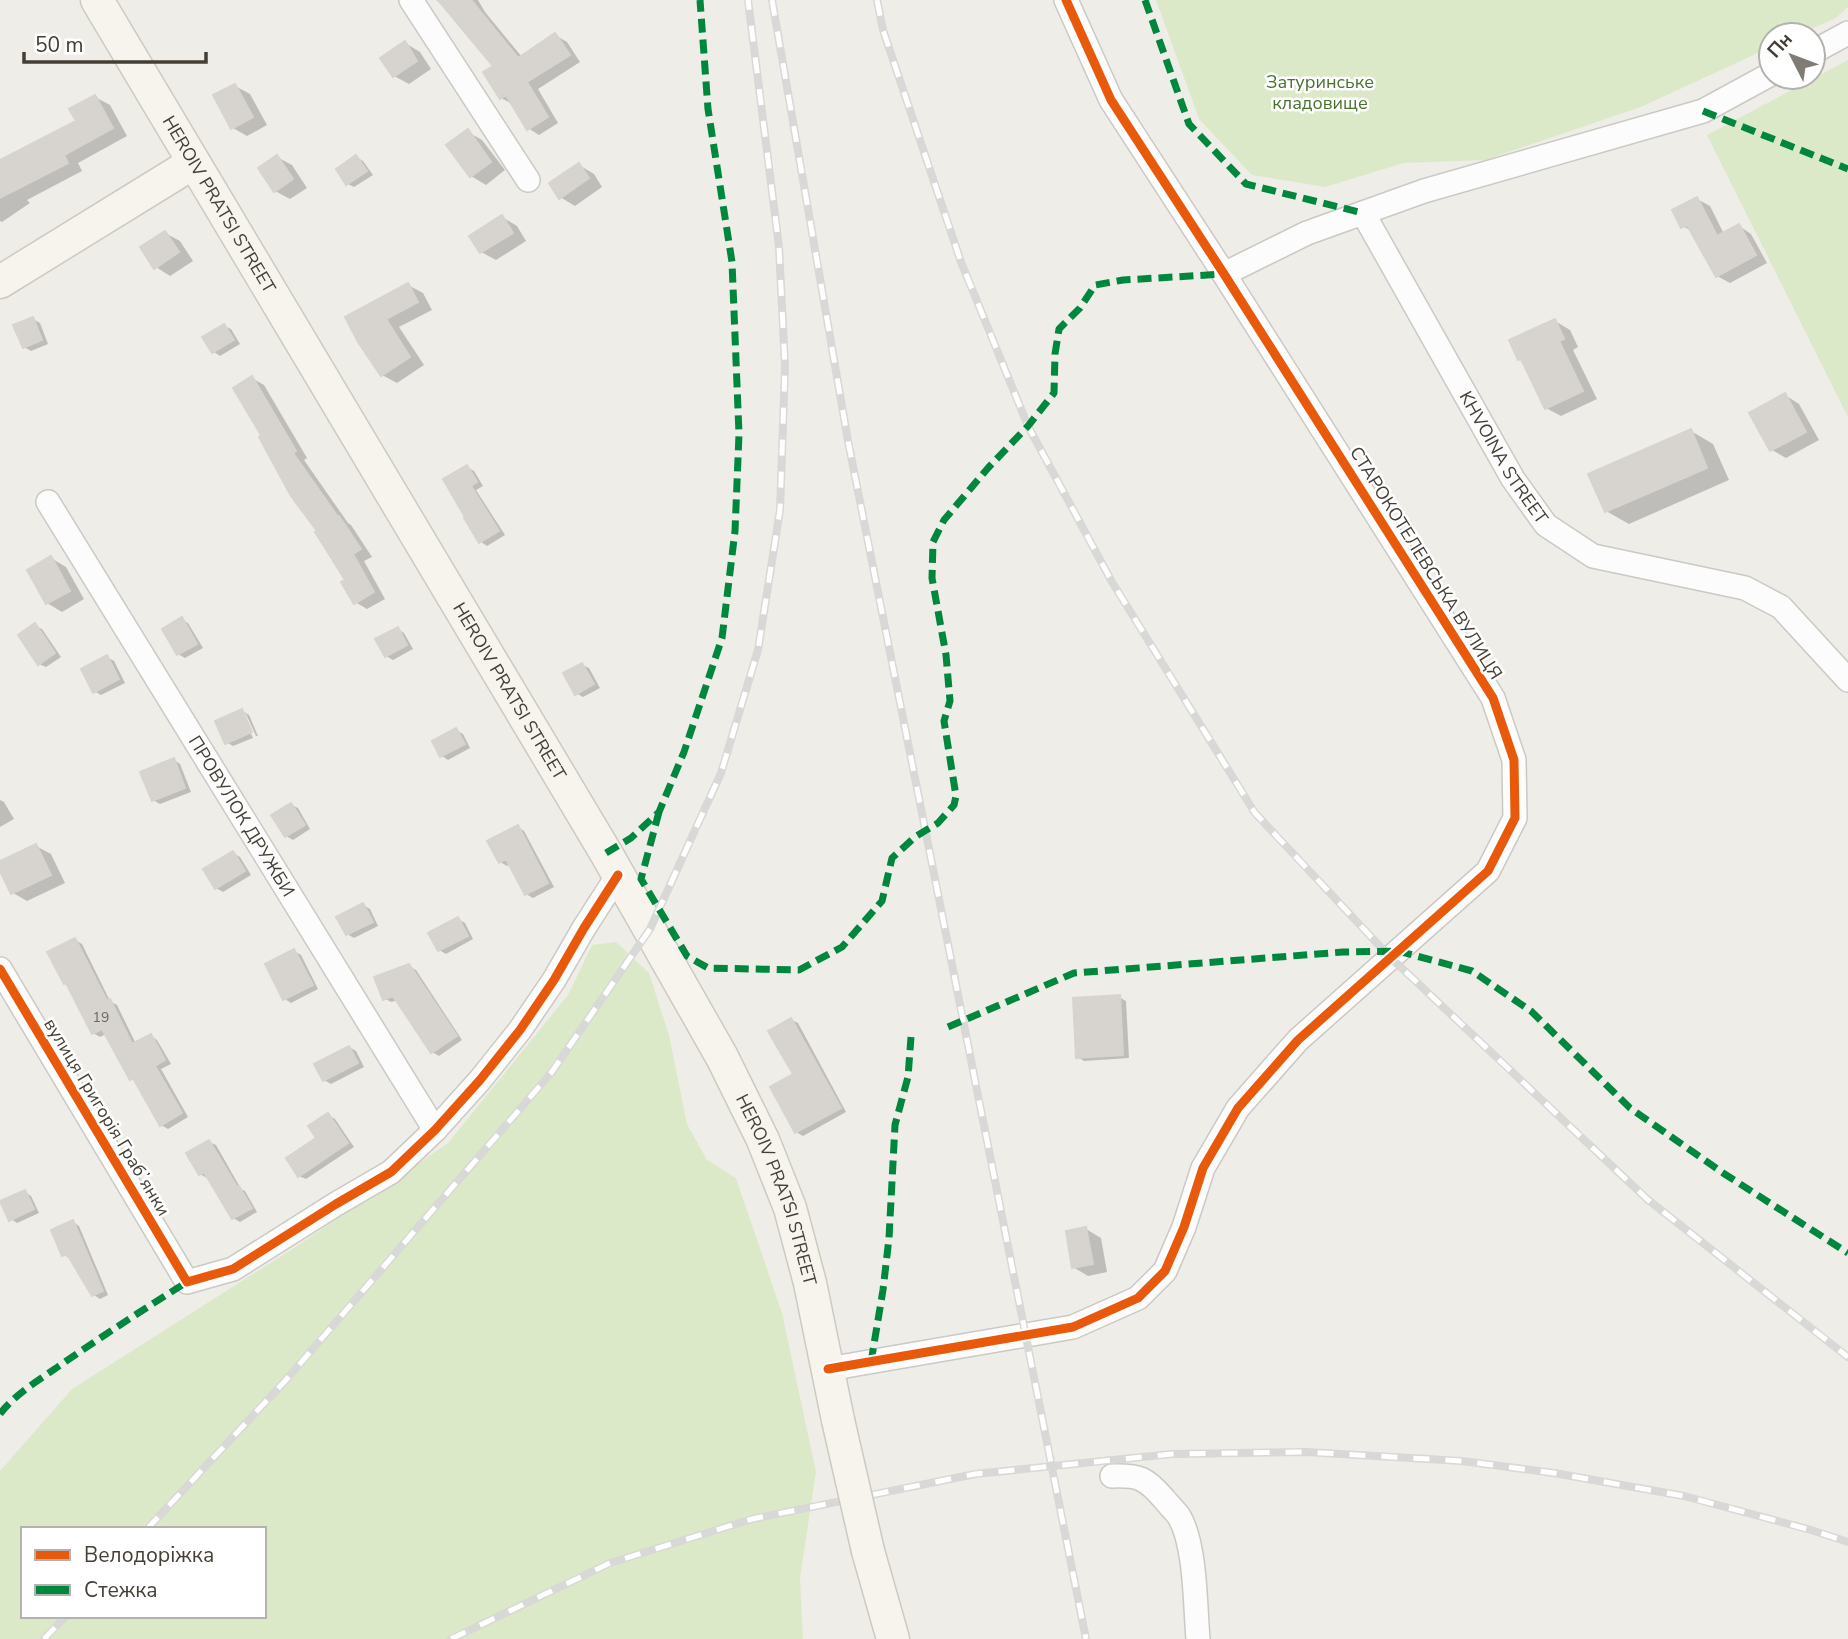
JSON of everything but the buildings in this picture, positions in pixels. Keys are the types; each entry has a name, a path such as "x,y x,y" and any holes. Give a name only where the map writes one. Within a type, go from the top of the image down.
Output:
{"main road":[{"name":"HEROIV PRATSI STREET","path":"97,0 618,876 722,1057 763,1140 790,1208 810,1283 868,1552 893,1639"},
{"path":"0,282 193,163"}],"street":[{"path":"411,0 528,180"},
{"name":"СТАРОКОТЕЛЕВСЬКА ВУЛИЦЯ","path":"828,1369 1073,1327 1138,1298 1165,1271 1185,1227 1203,1168 1238,1108 1298,1040 1488,871 1515,818 1514,760 1493,698 1111,100 1066,0"},
{"path":"1827,44 1848,33"},
{"path":"1224,274 1307,233 1424,191 1703,111 1757,82"},
{"name":"KHVOINA STREET","path":"1363,213 1513,479 1546,525 1592,556 1745,588 1780,607 1848,680"},
{"name":"ПРОВУЛОК ДРУЖБИ","path":"48,502 435,1130"},
{"path":"435,1130 520,1030 618,876"},
{"name":"вулиця Григорія Грабʼянки","path":"0,969 187,1282 233,1269 391,1172 435,1130"},
{"path":"1112,1476 1130,1476 1145,1480 1179,1516 1190,1543 1198,1639"}],"green space":[{"name":"Затуринське кладовище","path":"1156,0 1848,0 1848,7 1827,22 1757,21 1757,53 1641,107 1485,160 1404,163 1325,187 1252,175 1199,119"},
{"path":"1848,60 1848,417 1707,135 1790,91 1827,91 1827,71"},
{"path":"616,942 649,973 669,1035 687,1124 707,1160 736,1178 782,1313 816,1472 800,1578 803,1639 0,1639 0,1471 72,1389 297,1246 448,1143 568,995 592,945"}],"railway":[{"path":"149,1527 285,1381 551,1073 650,929 721,773 758,650 780,510 785,367 779,247 748,0"},
{"path":"772,0 848,441 1086,1639"},
{"path":"877,0 883,30 961,262 1028,426 1112,582 1255,813 1390,957 1647,1199 1848,1357"},
{"path":"451,1639 610,1563 752,1519 975,1474 1172,1454 1306,1452 1462,1461 1554,1473 1684,1496 1848,1542"},
{"path":"44,1639 64,1618"}],"marked path":[{"path":"606,853 631,838 659,812 684,752 722,638 735,531 739,434 732,262 708,109 700,0"},
{"path":"1145,0 1189,124 1246,184 1363,213"},
{"path":"1703,111 1848,169"},
{"path":"659,812 641,879 687,956 708,968 799,970 842,947 882,901 892,858 915,837 938,823 954,805 956,796 944,721 950,701 946,655 932,578 933,542 944,520 1054,393 1059,329 1080,308 1095,285 1123,280 1224,274"},
{"path":"948,1027 1074,973 1343,952 1398,951 1472,971 1531,1011 1630,1108 1723,1173 1848,1253"},
{"path":"871,1362 889,1238 895,1125 908,1077 911,1037"},
{"path":"0,1414 35,1382 187,1282"}],"cycle path":[{"path":"828,1369 1073,1327 1138,1298 1165,1271 1184,1227 1203,1168 1238,1108 1298,1040 1488,871 1515,818 1514,760 1493,698 1111,100 1066,0"},
{"path":"0,969 187,1282 233,1269 391,1172 435,1130 520,1030 618,875"}]}
